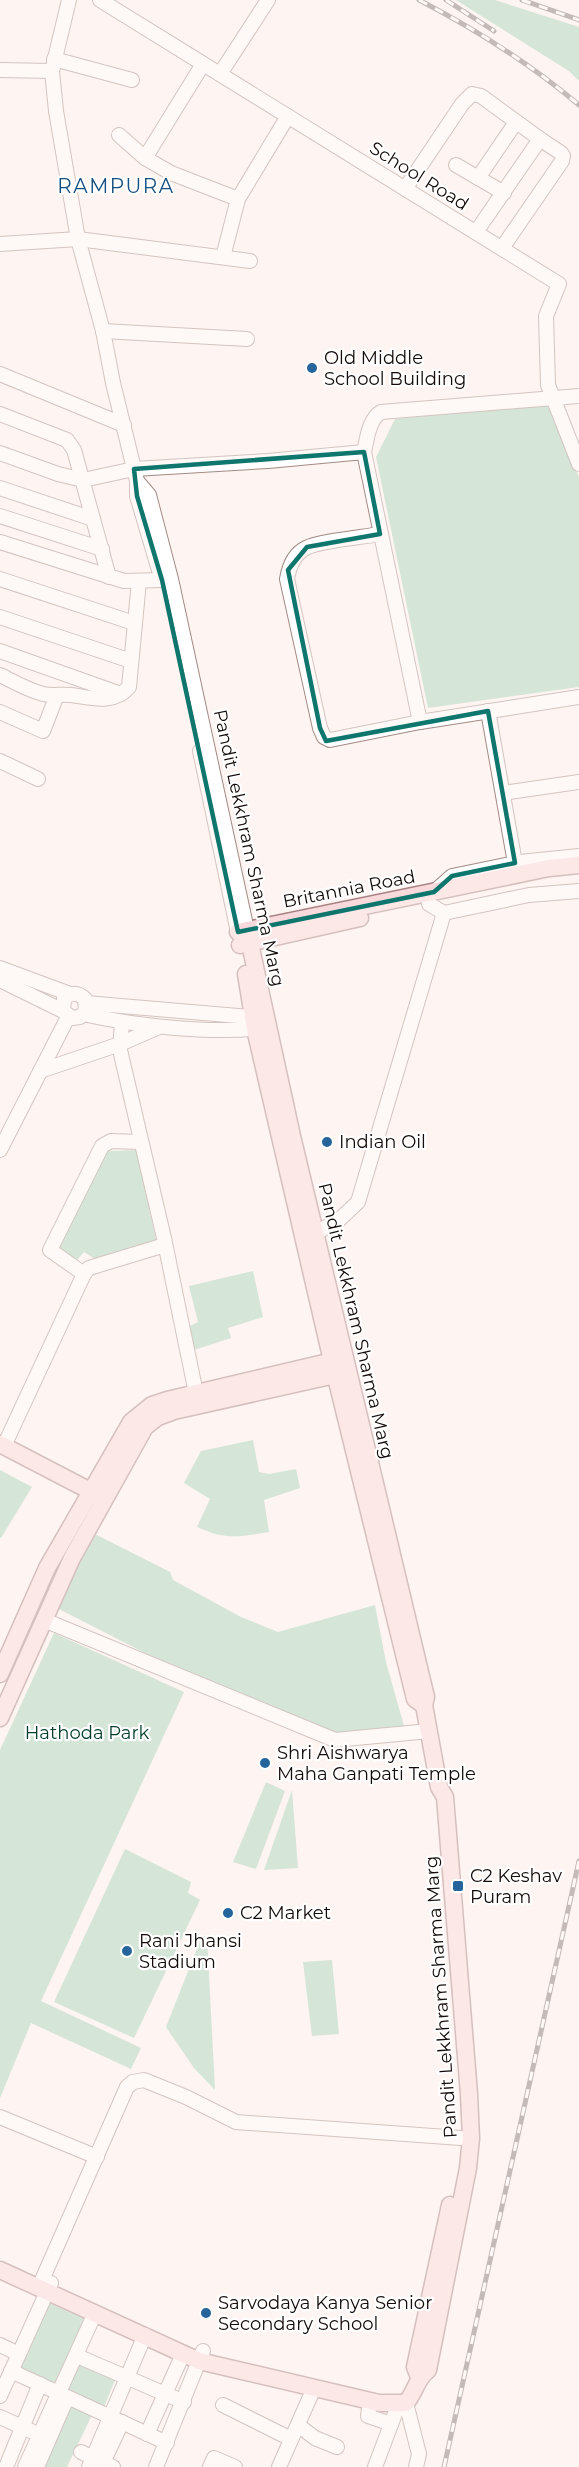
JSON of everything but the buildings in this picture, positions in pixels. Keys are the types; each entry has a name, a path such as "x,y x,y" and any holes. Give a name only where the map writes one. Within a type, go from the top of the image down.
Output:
{"main road":[{"path":"431,898 549,868 579,866"},
{"path":"431,898 551,878 579,876"},
{"name":"Britannia Road","path":"244,938 431,898"},
{"name":"Pandit Lekkhram Sharma Marg","path":"244,938 261,1023 340,1366 426,1697 424,1706 439,1787 436,1798 449,1889 466,2138 415,2367 419,2377 413,2395 399,2402"},
{"name":"Pandit Lekkhram Sharma Marg","path":"261,1023 316,1233 340,1366"},
{"path":"0,1718 72,1558 97,1495 102,1470 131,1422 140,1412 154,1404 196,1393 340,1366"},
{"path":"0,1674 47,1568 145,1427 158,1417 174,1411 340,1366"},
{"path":"2,1445 97,1495"},
{"path":"68,1479 102,1470"},
{"path":"1,2271 47,2285 201,2356 314,2388 370,2401 399,2402"},
{"path":"47,2285 95,2313 183,2354 381,2395 399,2402"}],"street":[{"name":"School Road","path":"100,0 559,284 546,316 548,385 579,464"},
{"path":"220,74 268,0"},
{"name":"Pandit Lekkhram Sharma Marg","path":"64,1 53,65 56,111 78,239 103,331 136,475 149,495 171,579 244,938"},
{"path":"145,158 204,64"},
{"path":"0,70 53,65 84,65 132,80"},
{"path":"405,189 462,105 472,94 481,96 563,156 562,161 502,248"},
{"path":"223,257 238,199 288,116"},
{"path":"478,178 516,122"},
{"path":"119,135 145,158 171,172 238,199"},
{"path":"476,232 540,139"},
{"path":"456,165 504,193"},
{"path":"0,244 78,239 250,261"},
{"path":"103,331 247,339"},
{"path":"0,374 124,425"},
{"path":"420,722 364,452 371,423 375,415 381,412 579,396"},
{"path":"0,414 68,440 74,450 83,480 109,577"},
{"path":"0,453 58,474 83,480 364,452"},
{"path":"136,475 137,496 162,579 244,938"},
{"path":"0,488 93,519"},
{"path":"0,516 102,549"},
{"path":"380,534 307,547 290,564 287,579 320,728 324,736 330,740 420,722 579,697"},
{"path":"0,542 124,581 162,579"},
{"path":"0,579 134,623"},
{"path":"0,675 36,691 100,700 121,694 129,687 139,581"},
{"path":"0,616 130,661"},
{"path":"0,651 121,694"},
{"path":"0,712 43,731 57,694"},
{"path":"488,711 515,863"},
{"path":"0,760 38,779"},
{"path":"503,793 579,782"},
{"path":"444,913 431,898 452,876 515,863 579,856"},
{"path":"444,913 529,895 579,891"},
{"path":"316,1233 340,1219 358,1202 444,913"},
{"path":"0,968 70,994 82,996 85,1009"},
{"path":"0,980 76,1018 85,1009 261,1023"},
{"path":"0,1150 6,1123 40,1071 65,1014 64,999 70,994"},
{"path":"85,1009 122,1022 161,1026 261,1023"},
{"path":"122,1022 120,1044 196,1393"},
{"path":"40,1071 120,1044 161,1026"},
{"path":"84,1274 50,1250 102,1146 111,1141 141,1142"},
{"path":"2,1445 84,1274 89,1268 165,1245"},
{"path":"44,1620 335,1740 429,1731"},
{"path":"0,2396 19,2354 97,2157 127,2087 133,2082 144,2080 186,2097 236,2122 466,2138"},
{"path":"0,2117 97,2157"},
{"path":"26,2467 44,2437 95,2313"},
{"path":"97,2462 117,2420 128,2378 145,2335"},
{"path":"0,2345 19,2354"},
{"path":"147,2434 183,2354"},
{"path":"77,2356 184,2402"},
{"path":"156,2467 201,2356"},
{"path":"11,2371 167,2443"},
{"path":"2,2467 23,2428 40,2384"},
{"path":"282,2466 291,2439 299,2426 314,2388"},
{"path":"370,2401 368,2416 391,2424"},
{"path":"375,2467 399,2402"},
{"path":"399,2402 419,2454 416,2467"},
{"path":"223,2405 291,2439"},
{"path":"0,2417 44,2437"},
{"path":"299,2426 315,2438 338,2447"},
{"path":"37,2467 44,2437"},
{"path":"210,2467 214,2458 235,2467"}],"highlighted area":[{"path":"364,452 380,534 307,547 288,570 320,728 326,741 488,711 515,863 452,876 434,892 238,932 162,580 137,496 134,469"}],"green space":[{"path":"456,0 495,0 579,27 579,81 569,71"},
{"path":"549,404 579,477 579,687 428,708 376,457 395,419"},
{"path":"136,1150 157,1244 95,1259 84,1252 76,1261 57,1250 80,1198 107,1151"},
{"path":"253,1271 263,1317 228,1328 231,1338 194,1350 188,1327 198,1322 189,1286"},
{"path":"253,1440 259,1472 269,1474 296,1469 300,1488 264,1500 269,1532 224,1536 197,1527 210,1499 184,1483 201,1451"},
{"path":"0,1470 32,1487 1,1538 0,1537"},
{"path":"91,1532 170,1572 173,1580 241,1617 278,1632 375,1605 386,1662 404,1726 339,1735 145,1653 55,1607"},
{"name":"Hathoda Park","path":"54,1633 184,1692 41,2001 141,2048 131,2069 31,2023 0,2098 0,1750"},
{"path":"266,1782 285,1791 256,1869 233,1862"},
{"path":"292,1790 298,1868 264,1870"},
{"name":"Rani Jhansi Stadium","path":"125,1849 191,1882 188,1893 200,1900 134,2038 54,2002"},
{"path":"202,1936 207,1936 215,2090 194,2068 166,2027"},
{"path":"332,1960 339,2034 312,2036 303,1962"},
{"path":"50,2303 84,2319 70,2351 115,2380 104,2407 20,2369"},
{"path":"68,2404 92,2415 67,2467 41,2467"}],"railway":[{"path":"419,0 502,48 579,105"},
{"path":"446,0 494,31"},
{"path":"522,0 579,20"},
{"path":"444,2467 579,1861"}],"place":[{"name":"Old Middle School Building","path":"312,368"},
{"name":"Indian Oil","path":"327,1142"},
{"name":"Shri Aishwarya Maha Ganpati Temple","path":"265,1763"},
{"name":"C2 Keshav Puram","path":"458,1886"},
{"name":"C2 Market","path":"228,1913"},
{"name":"Rani Jhansi Stadium","path":"127,1951"},
{"name":"Sarvodaya Kanya Senior Secondary School","path":"206,2313"}],"district":[{"name":"RAMPURA","path":"116,186"}]}
